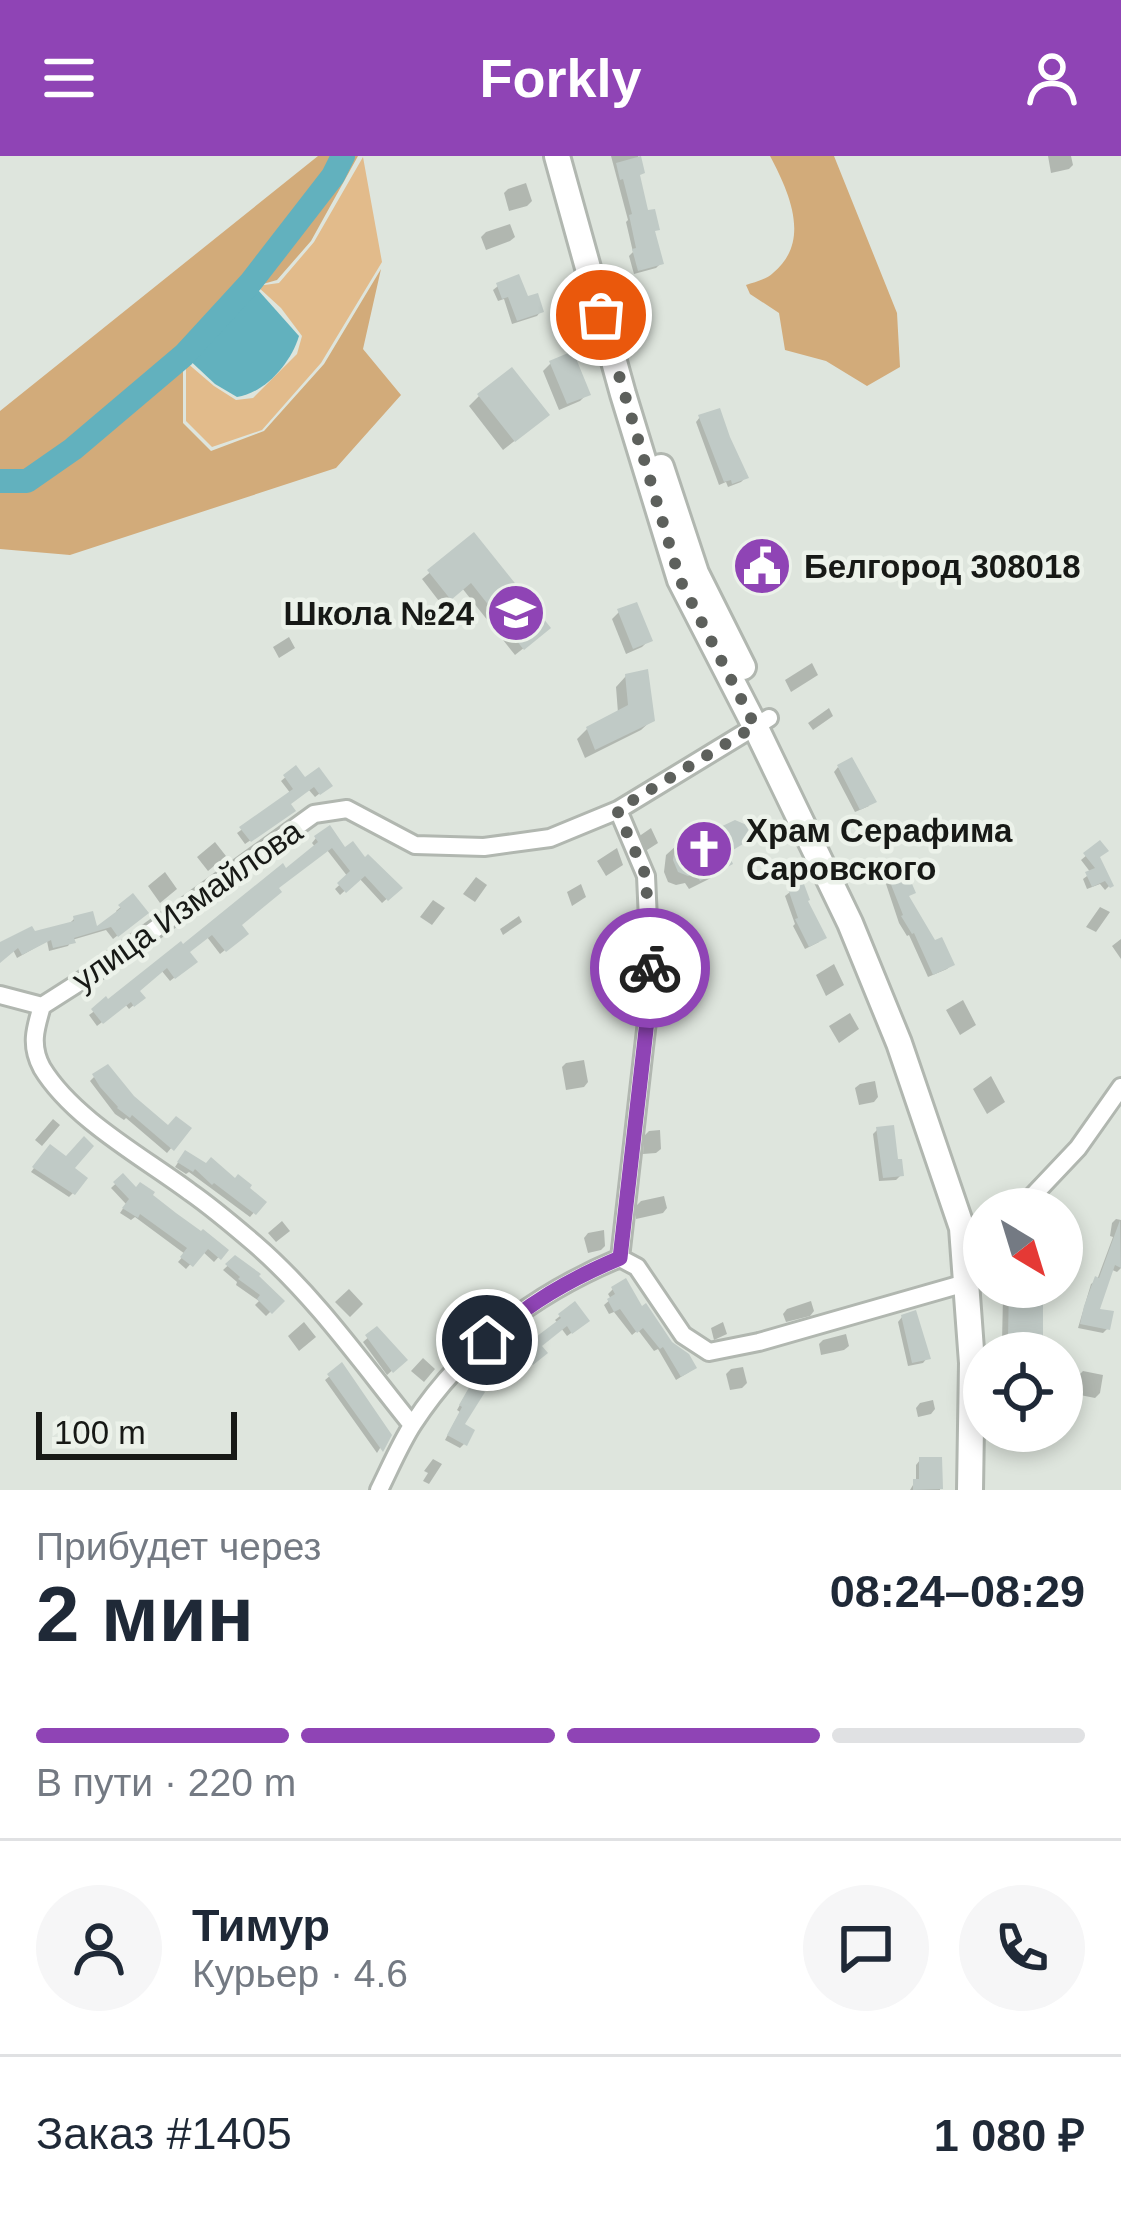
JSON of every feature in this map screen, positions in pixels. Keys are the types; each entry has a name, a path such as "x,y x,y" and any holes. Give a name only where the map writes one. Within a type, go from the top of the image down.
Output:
{"main road":[{"path":"557,156 622,394 680,580 762,722"},
{"path":"571,156 633,376 696,573 850,923 963,1199"},
{"path":"970,1490 974,1308"},
{"path":"986,1490 987,1452"}],"street":[{"name":"улица Измайлова","path":"0,994 42,1006 314,814 347,809 415,845 484,847 550,838 617,810 762,722"},
{"path":"617,810 646,876 651,986 620,1258"},
{"path":"42,1006 32,1039 40,1064 56,1087 88,1118 260,1248 311,1300 412,1426"},
{"path":"1040,1188 1078,1148 1121,1087"},
{"path":"379,1490 412,1426 458,1366 517,1314 575,1277 620,1258 638,1267 683,1335 710,1352 963,1284"}],"shaded area":[{"path":"318,156 358,156 311,241 277,280 263,284 248,280 182,351 67,449 26,478 0,478 0,411"},
{"path":"770,156 834,156 897,313 900,367 867,386 826,361 785,350 779,313 750,294 746,285 773,273 792,246 790,200"},
{"path":"363,157 382,262 321,363 262,430 212,447 186,421 186,362 236,400 253,398 297,354 302,336 257,286 279,283 314,242"},
{"path":"381,269 363,349 401,395 336,468 70,555 0,549 0,483 27,484 76,452 183,360 183,423 211,451 264,431 324,364"}],"water":[{"path":"251,282 299,336 276,375 257,390 237,397 184,355"}],"building":[{"path":"641,156 645,173 640,175 648,210 655,209 664,264 638,271 632,249 636,248 632,214 616,163"},
{"path":"519,274 528,296 538,293 544,312 517,321 508,297 502,299 496,283"},
{"path":"573,351 591,395 567,404 549,361"},
{"path":"512,367 550,415 515,442 477,394"},
{"path":"720,408 749,478 732,484 731,480 724,482 698,415"},
{"path":"474,532 551,628 524,650 471,583 451,600 427,570"},
{"name":"Белгород 308018","path":"762,542 778,583 762,589 746,548"},
{"path":"637,602 653,641 633,649 617,609"},
{"path":"648,669 655,721 595,750 586,727 628,705 625,674"},
{"path":"852,757 877,802 860,810 837,765"},
{"path":"296,765 305,777 319,767 333,786 320,795 314,787 291,804 296,811 251,842 239,827 293,789 283,775"},
{"name":"Храм Серафима Саровского","path":"735,820 749,826 750,834 748,841 728,853 733,864 700,881 696,874 678,872 673,860 676,841 713,823 716,829"},
{"path":"330,825 345,847 353,841 403,888 388,901 365,876 346,893 337,883 350,871 332,848 279,888 282,892 242,925 249,934 226,952 212,935 190,952 198,962 175,979 167,968 140,991 146,998 134,1007 131,1002 103,1024 91,1009 181,941 183,944 283,863 286,868 318,842 314,836"},
{"path":"1100,840 1109,851 1100,857 1114,886 1110,888 1105,881 1092,887 1085,872 1095,868 1083,853"},
{"path":"906,870 916,893 909,896 935,940 942,937 955,965 933,975 901,916 888,877"},
{"path":"804,884 827,938 809,947 795,919 788,889"},
{"path":"133,893 149,913 118,937 111,927 53,948 51,940 22,955 18,948 0,963 0,942 32,926 35,931 93,911 97,926"},
{"path":"108,1064 134,1096 168,1125 176,1116 192,1128 174,1151 117,1108 100,1087 92,1074"},
{"path":"894,1125 904,1176 883,1178 876,1127"},
{"path":"84,1136 94,1146 75,1168 88,1178 75,1195 32,1167 50,1144 66,1156"},
{"path":"185,1150 206,1163 211,1157 235,1178 238,1174 267,1202 256,1215 195,1169 177,1162"},
{"path":"123,1173 136,1187 140,1182 155,1192 229,1250 221,1260 208,1249 193,1267 180,1257 187,1248 140,1214 138,1218 122,1208 129,1199 113,1182"},
{"path":"1120,1220 1121,1268 1115,1265 1100,1309 1114,1311 1110,1330 1080,1324 1095,1276 1099,1278"},
{"path":"235,1255 261,1274 285,1301 272,1314 257,1299 260,1295 225,1264"},
{"path":"626,1278 642,1306 646,1303 672,1342 689,1354 697,1368 681,1377 663,1347 643,1328 637,1333 620,1309 614,1312 607,1299 615,1294 611,1287"},
{"path":"575,1301 590,1321 572,1334 567,1326 542,1346 548,1353 533,1365 520,1349 561,1318 558,1314"},
{"path":"1009,1308 1043,1308 1043,1332 1008,1332"},
{"path":"916,1310 931,1359 912,1363 901,1315"},
{"path":"377,1326 408,1360 393,1373 365,1335"},
{"path":"342,1362 392,1435 383,1452 327,1374"},
{"path":"471,1384 485,1392 465,1424 475,1430 467,1446 447,1435"},
{"path":"919,1457 942,1457 943,1489 913,1490 913,1479 919,1479"}],"waterway":[{"path":"0,481 27,481 73,449 184,355 251,282 333,176 343,156"}],"way so far":[{"path":"601,315 680,580 755,726 617,810 646,876 650,968"}],"place":[{"name":"Белгород 308018","path":"762,566"},
{"name":"Школа №24","path":"516,613"},
{"name":"Храм Серафима Саровского","path":"704,849"}],"route":[{"path":"487,1340 517,1314 575,1277 620,1258 650,968"}]}
